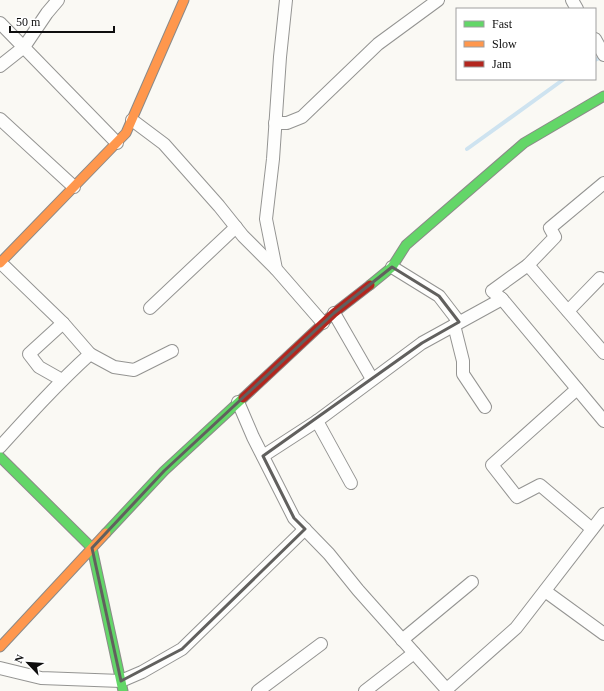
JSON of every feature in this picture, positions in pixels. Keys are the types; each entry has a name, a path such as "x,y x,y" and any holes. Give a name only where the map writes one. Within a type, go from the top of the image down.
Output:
{"main road":[{"path":"0,263 126,133 184,0"},
{"path":"0,647 164,471 334,313 392,267 406,245 524,143 604,96"},
{"path":"0,457 92,548 122,686"}],"street":[{"path":"0,66 24,47 47,13 58,0"},
{"path":"276,269 266,219 286,0"},
{"path":"275,123 287,123 302,116 378,44 438,0"},
{"path":"0,23 117,143"},
{"path":"596,41 604,55"},
{"path":"0,119 74,186"},
{"path":"132,120 164,144 219,206 243,236 276,269 323,323"},
{"path":"604,183 550,228 555,237 528,265 492,291 502,299 604,421"},
{"path":"150,308 236,226"},
{"path":"0,263 63,323 90,354 114,367 134,370 172,351"},
{"path":"528,265 604,353"},
{"path":"392,267 439,296 457,324 463,361 463,374 485,407"},
{"path":"568,311 600,278"},
{"path":"263,456 317,421 422,343 502,299"},
{"path":"334,313 372,379"},
{"path":"62,380 39,367 29,354 63,323"},
{"path":"0,448 36,406 90,354"},
{"path":"578,389 492,465 517,497 540,485 592,529"},
{"path":"238,402 294,518 329,554 358,590 448,690 516,628 604,514"},
{"path":"317,421 351,483"},
{"path":"0,668 41,678 122,686 142,672 182,649 305,530"},
{"path":"402,640 472,582"},
{"path":"545,591 604,634"},
{"path":"258,691 321,644"},
{"path":"365,691 414,653"}],"highlighted area":[{"path":"392,267 439,296 459,322 422,343 263,456 294,518 305,529 182,649 121,681 92,548 164,471 334,313"}],"waterway":[{"path":"596,60 604,56"},
{"path":"467,149 563,80"}],"traffic: fast":[{"path":"370,285 392,267 406,245 524,143 604,96"},
{"path":"106,533 164,471 243,398"},
{"path":"0,457 92,548 123,691"}],"traffic: slow":[{"path":"0,263 126,133 184,0"},
{"path":"0,647 106,533"}],"traffic: jam":[{"path":"243,398 334,313 370,285"}]}
